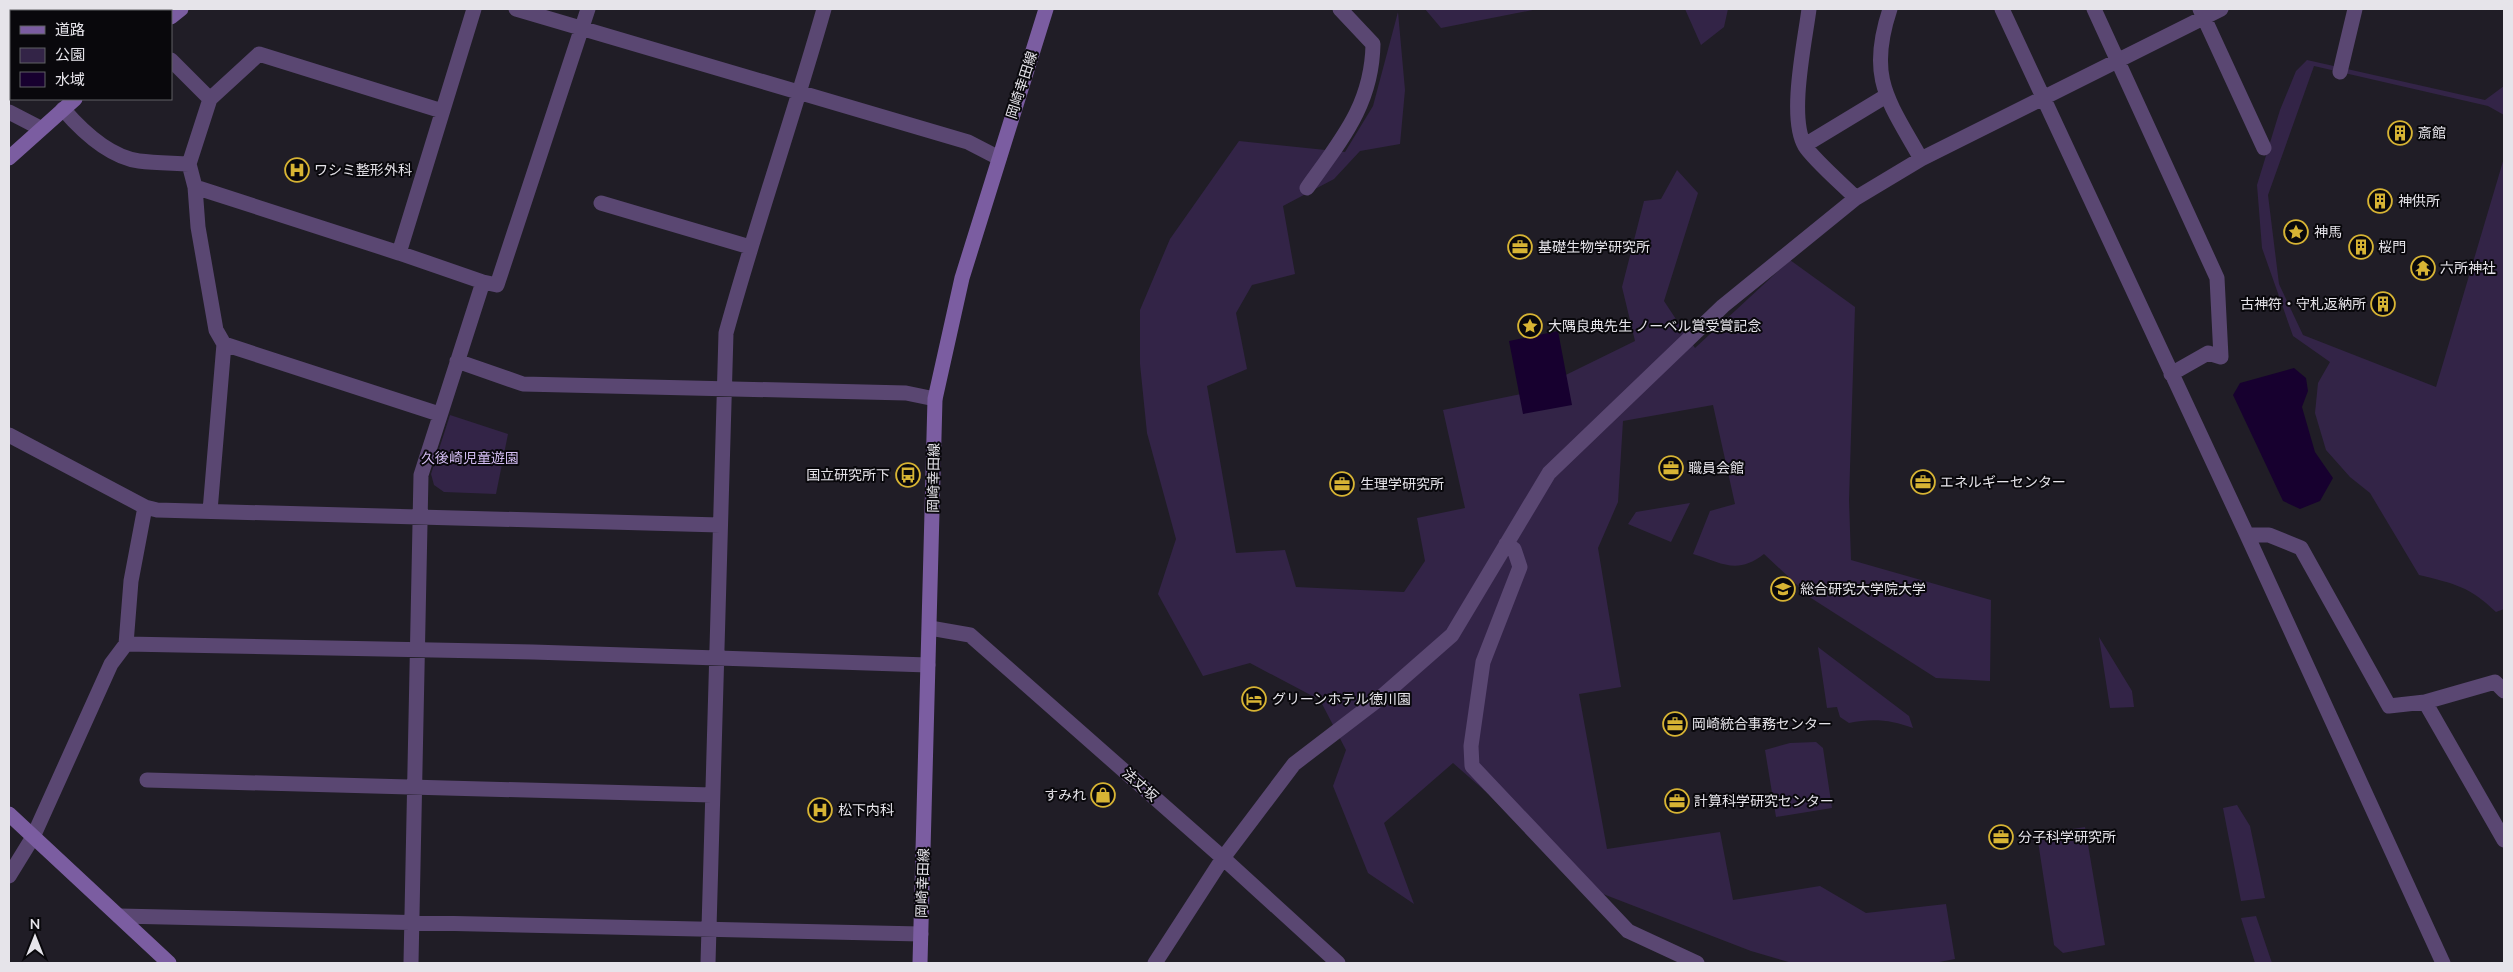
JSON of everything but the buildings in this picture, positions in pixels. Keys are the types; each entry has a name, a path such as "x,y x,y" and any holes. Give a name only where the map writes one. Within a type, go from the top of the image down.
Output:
{"main road":[{"name":"岡崎幸田線","path":"920,963 935,399 962,278 1046,9"},
{"path":"9,158 40,128 74,100"},
{"path":"9,814 169,963"}],"street":[{"path":"400,253 474,9"},
{"path":"516,9 800,91 968,142 998,158"},
{"path":"195,187 497,285 588,9"},
{"path":"708,963 726,334 750,247 824,9"},
{"path":"1308,188 1359,112 1373,66 1373,44 1340,9"},
{"path":"1809,9 1798,98 1799,125 1805,146 1856,198"},
{"path":"1890,9 1881,35 1879,64 1886,96 1921,159"},
{"path":"2002,9 2247,535 2443,963"},
{"path":"2094,9 2218,278 2220,357 2208,353 2171,374"},
{"path":"1155,963 1223,858 1294,764 1379,699 1452,635 1548,473 1723,306 1856,198 1921,159 2117,62 2202,13 2221,9"},
{"path":"2340,72 2355,9"},
{"path":"2202,13 2264,148"},
{"path":"210,511 224,344 216,330 198,227 195,187 189,164 210,99 259,54 442,111"},
{"path":"172,61 210,99"},
{"path":"1805,146 1886,96"},
{"path":"63,110 79,127 114,152 137,161 189,164"},
{"path":"9,112 40,128"},
{"path":"601,203 750,247"},
{"path":"411,963 421,475 439,414 483,282"},
{"path":"224,344 439,414"},
{"path":"457,361 523,384 906,393 935,399"},
{"path":"9,435 145,507 157,510 420,515 720,525"},
{"path":"9,876 33,837 111,664 126,644 131,581 145,507"},
{"path":"2247,535 2269,535 2301,548 2389,706 2425,702 2494,682 2504,691"},
{"path":"1506,544 1514,549 1520,566 1483,662 1471,746 1472,766 1628,931 1697,963"},
{"name":"法丈坂","path":"930,628 970,635 1223,858 1338,963"},
{"path":"126,644 928,664"},
{"path":"2425,702 2504,840"},
{"path":"147,780 712,795"},
{"path":"119,916 523,923 710,930 921,934"}],"green space":[{"path":"1425,9 1538,9 1441,28"},
{"path":"1685,9 1728,9 1724,27 1701,45"},
{"path":"1398,12 1405,90 1400,144 1360,151 1334,179 1283,206 1295,274 1252,285 1236,313 1247,369 1207,386 1236,553 1285,550 1296,587 1404,592 1425,561 1417,518 1465,508 1443,410 1531,392 1635,341 1622,287 1644,201 1661,199 1677,170 1698,193 1664,301 1695,348 1790,260 1855,307 1849,500 1851,560 1991,600 1990,681 1936,678 1811,598 1764,554 1746,564 1737,566 1693,554 1710,511 1735,504 1713,405 1623,421 1618,502 1598,548 1621,687 1579,694 1607,849 1720,832 1733,900 1820,886 1866,913 1946,904 1955,959 1934,963 1792,963 1751,951 1603,894 1453,763 1384,823 1414,904 1368,873 1333,786 1346,750 1320,700 1250,663 1203,676 1158,594 1176,539 1147,433 1140,364 1140,310 1170,239 1239,141 1345,152 1373,106"},
{"path":"2307,60 2485,100 2504,86 2504,115 2488,106 2314,66 2268,195 2279,284 2303,335 2436,387 2504,158 2504,609 2496,612 2478,597 2461,587 2419,575 2370,493 2350,477 2326,450 2315,413 2318,383 2330,362 2293,336 2262,248 2257,185 2280,110 2296,71"},
{"name":"久後崎児童遊園","path":"450,415 508,434 496,494 444,492 434,485 431,474"},
{"path":"1690,503 1671,542 1628,524 1636,512"},
{"path":"2099,637 2132,691 2134,707 2110,708"},
{"path":"1818,647 1909,716 1913,728 1882,721 1849,723 1840,717 1837,707 1827,708"},
{"path":"1816,742 1823,748 1832,808 1776,817 1765,750 1790,743"},
{"path":"2237,805 2250,826 2265,898 2241,901 2223,808"},
{"path":"2085,827 2105,945 2063,953 2054,945 2037,835"},
{"path":"2256,916 2272,963 2255,963 2241,918"}],"water":[{"path":"1558,331 1572,405 1523,414 1509,341"},
{"path":"2294,368 2306,378 2308,391 2302,407 2315,452 2333,478 2320,501 2300,509 2283,501 2233,395 2240,383"}],"place":[{"name":"斎館","path":"2400,133"},
{"name":"ワシミ整形外科","path":"297,170"},
{"name":"神供所","path":"2380,201"},
{"name":"神馬","path":"2296,232"},
{"name":"基礎生物学研究所","path":"1520,247"},
{"name":"桜門","path":"2361,247"},
{"name":"六所神社","path":"2423,268"},
{"name":"古神符・守札返納所","path":"2383,304"},
{"name":"大隅良典先生 ノーベル賞受賞記念","path":"1530,326"},
{"name":"職員会館","path":"1671,468"},
{"name":"国立研究所下","path":"908,475"},
{"name":"エネルギーセンター","path":"1923,482"},
{"name":"生理学研究所","path":"1342,484"},
{"name":"総合研究大学院大学","path":"1783,589"},
{"name":"グリーンホテル徳川園","path":"1254,699"},
{"name":"岡崎統合事務センター","path":"1675,724"},
{"name":"すみれ","path":"1103,795"},
{"name":"計算科学研究センター","path":"1677,801"},
{"name":"松下内科","path":"820,810"},
{"name":"分子科学研究所","path":"2001,837"}]}
